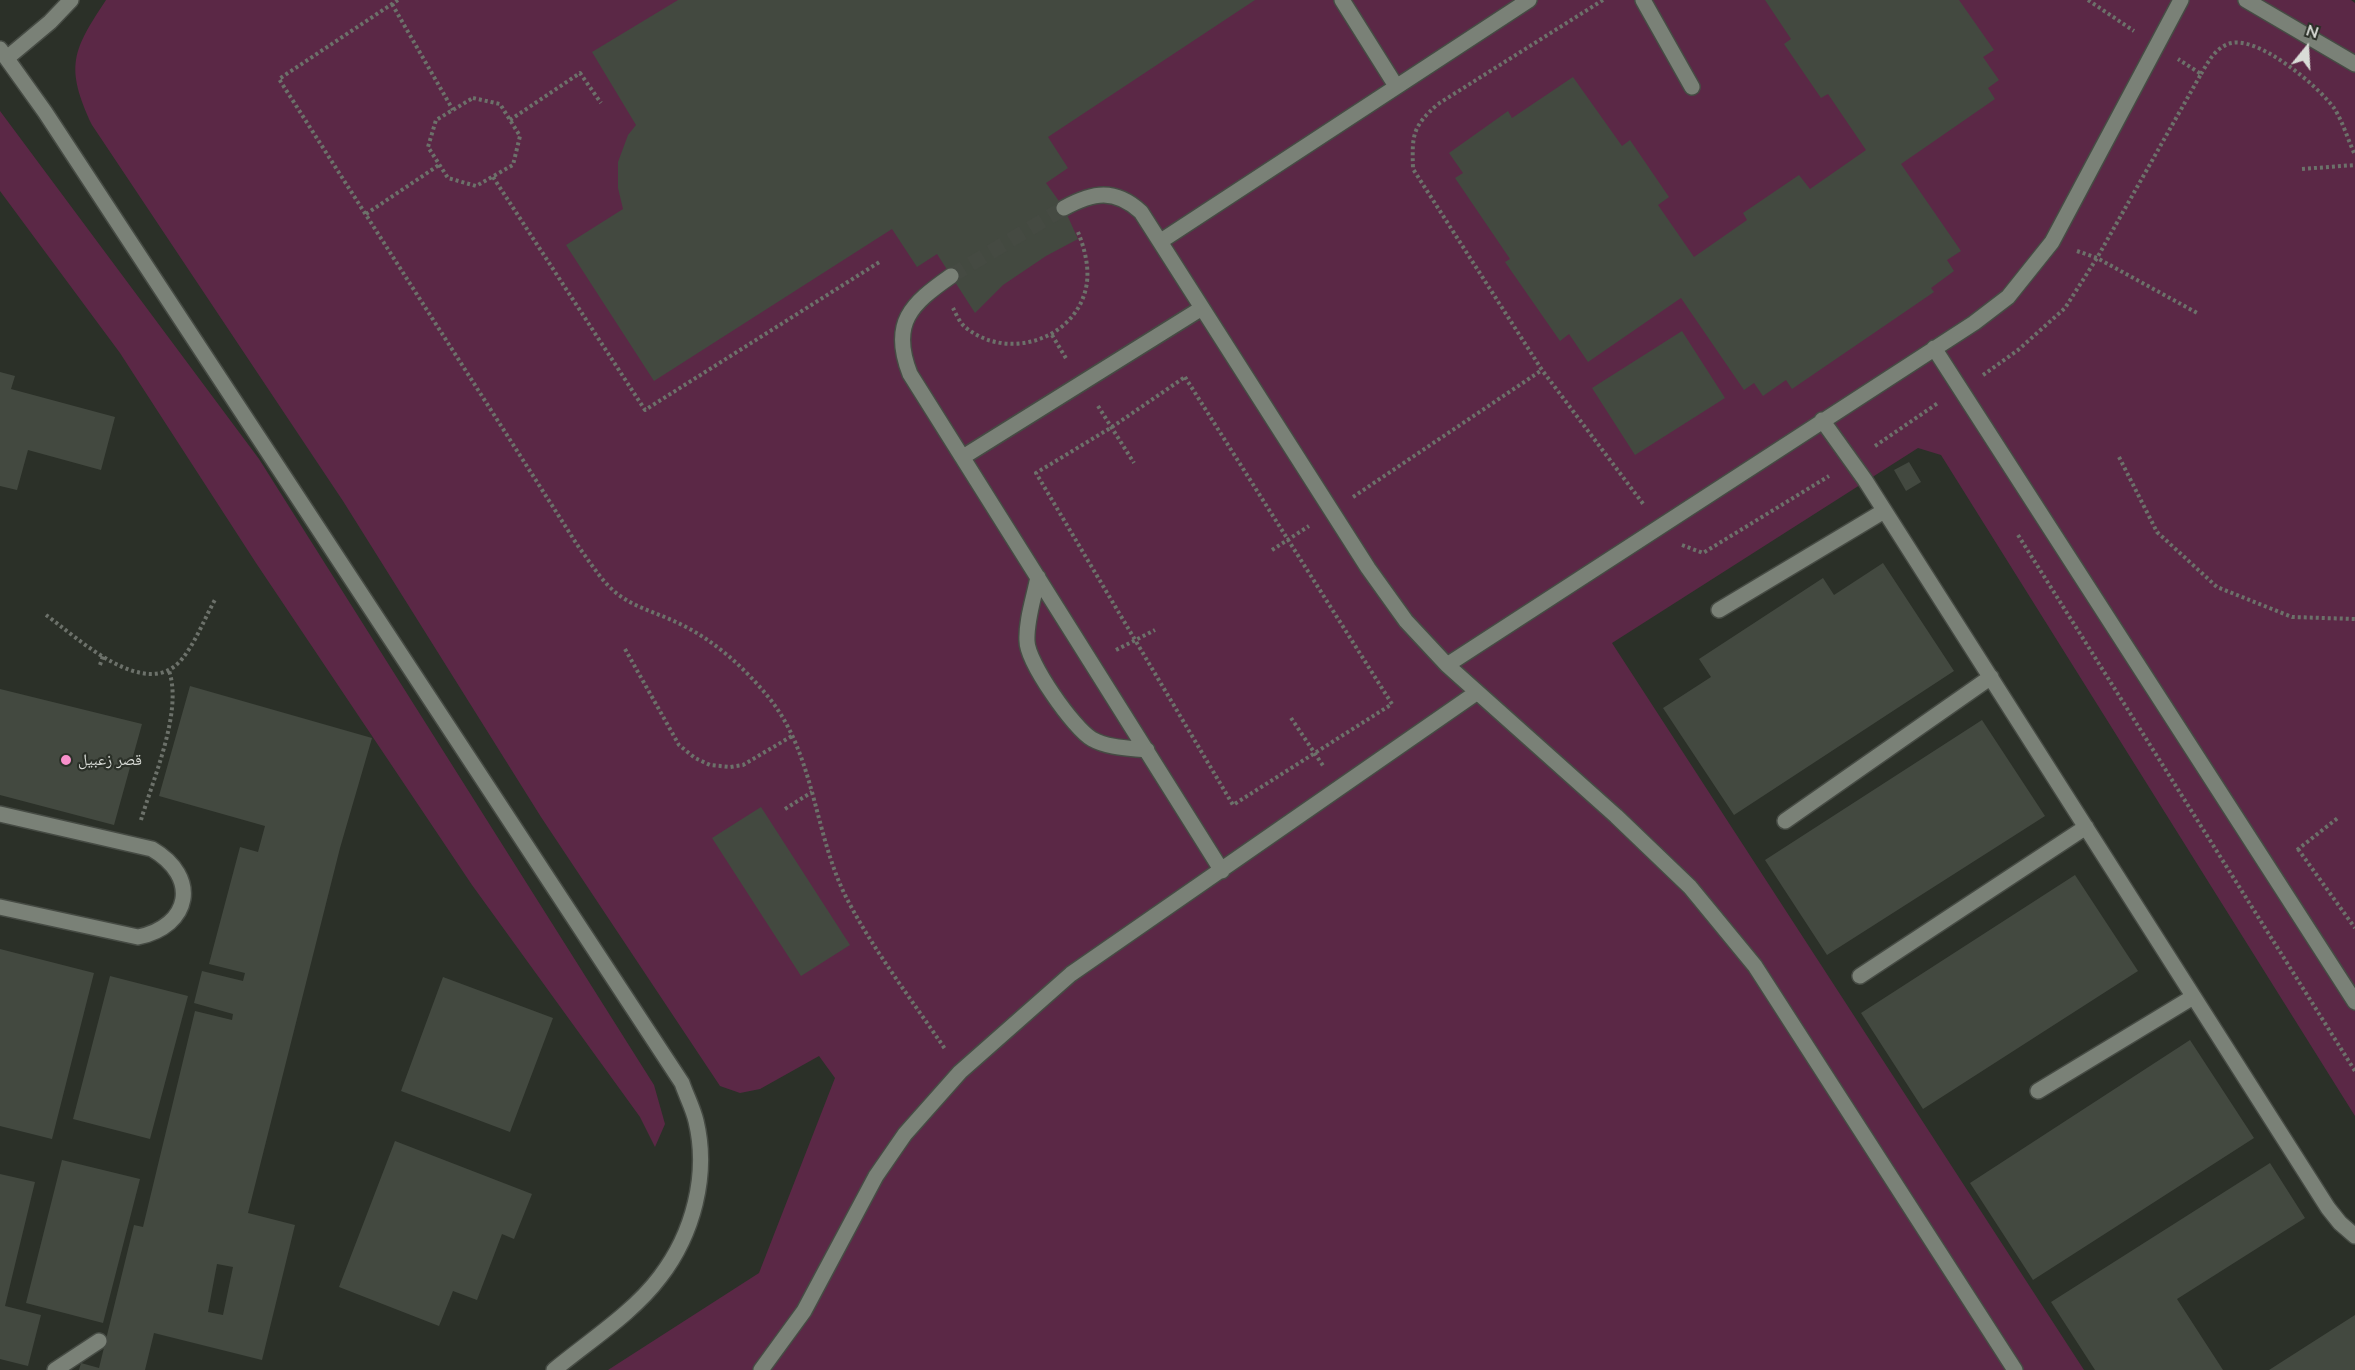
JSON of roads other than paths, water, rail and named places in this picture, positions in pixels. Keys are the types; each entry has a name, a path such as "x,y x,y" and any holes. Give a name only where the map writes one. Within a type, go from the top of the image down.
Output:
{"street":[{"path":"71,0 50,22 3,54 45,112 682,1083 696,1122 701,1163 696,1204 682,1243 660,1278 645,1293 554,1370"},
{"path":"1342,0 1396,86"},
{"path":"1161,241 1529,0"},
{"path":"1643,0 1692,87"},
{"path":"1447,665 1974,323 2008,297 2052,242 2181,0"},
{"path":"2246,0 2355,64"},
{"path":"1065,207 1096,195 1113,194 1128,201 1141,212 1368,568 1406,621 1476,693 1616,816 1682,879 1755,966 2015,1370"},
{"path":"945,280 919,299 907,315 901,334 902,354 910,374 1222,871"},
{"path":"963,457 1202,308"},
{"path":"1934,348 2355,1002"},
{"path":"1822,420 1884,511 2328,1208 2355,1236"},
{"path":"1719,610 1884,511"},
{"path":"1038,577 1028,623 1027,644 1032,657 1067,716 1079,730 1094,741 1147,750"},
{"path":"1785,821 1990,677"},
{"path":"760,1370 804,1311 876,1176 893,1150 938,1094 960,1072 1071,974 1476,693"},
{"path":"0,814 152,849 167,858 179,872 183,889 180,907 171,923 156,933 138,937 0,907"},
{"path":"1860,976 2085,827"},
{"path":"2038,1091 2193,997"},
{"path":"55,1370 99,1341"}],"tunnel":[{"path":"951,276 1064,208"}],"place":[{"name":"قصر زعبيل","path":"66,760"}]}
